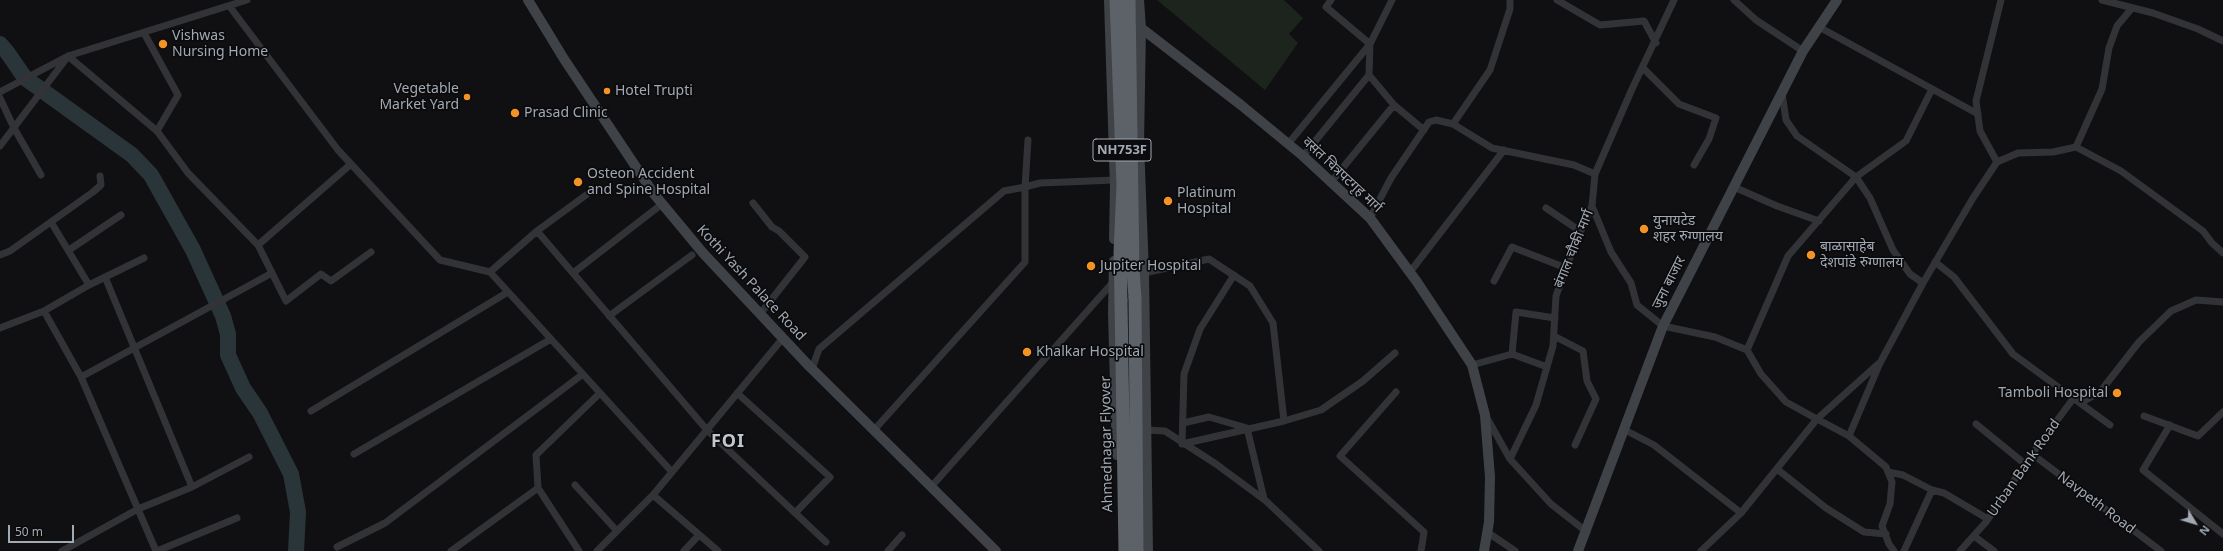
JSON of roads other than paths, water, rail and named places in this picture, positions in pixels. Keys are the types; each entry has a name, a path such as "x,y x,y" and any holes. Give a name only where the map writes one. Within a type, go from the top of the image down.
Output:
{"highway":[{"name":"Ahmednagar Flyover","path":"1137,551 1135,298 1133,270 1138,1"},
{"name":"Ahmednagar Flyover","path":"1112,2 1123,186 1120,252 1125,551"}],"street":[{"path":"0,92 68,56 230,7 247,0"},
{"name":"Kothi Yash Palace Road","path":"528,0 564,59 662,204 703,254 812,369 931,487 991,550"},
{"path":"1332,0 1326,7 1370,44"},
{"path":"1288,144 1370,44 1392,0"},
{"path":"1453,124 1490,70 1510,9 1510,0"},
{"path":"1557,0 1600,25 1644,22 1656,42"},
{"name":"बंगाल चौकी मार्ग","path":"1510,458 1536,405 1548,367 1554,336 1556,296 1580,231 1592,206 1595,174 1674,0"},
{"path":"1734,0 1756,20 1803,51"},
{"name":"जुना बाजार","path":"1578,551 1587,532 1623,429 1663,326 1803,51 1837,0"},
{"path":"1997,162 1980,131 1976,101 2000,0"},
{"path":"2102,0 2198,29 2223,41"},
{"path":"2128,0 2132,8"},
{"path":"1120,551 1114,281 1115,180 1110,28 1112,2 1138,1 1141,28 1139,144 1144,273 1148,551"},
{"path":"230,7 338,150 440,260 490,272 672,472"},
{"path":"2076,147 2102,89 2110,48 2117,26 2132,8"},
{"path":"1819,27 1978,114"},
{"path":"1110,28 1141,28"},
{"name":"वसंत चित्रपटगृह मार्ग","path":"1141,28 1241,105 1303,156 1332,181 1370,218 1410,272 1472,365 1485,415 1490,477 1487,532 1484,551"},
{"path":"144,33 178,95 157,131"},
{"path":"1303,156 1369,75 1370,44"},
{"path":"0,146 68,56"},
{"path":"68,56 157,131 188,173 236,220 258,245 286,301 321,274 331,281 371,252"},
{"path":"1643,68 1679,104 1716,118 1709,139 1694,165"},
{"path":"1369,75 1394,105 1424,130"},
{"path":"1746,350 1788,256 1856,177 1906,141 1932,89"},
{"path":"1782,93 1786,120 1797,136 1856,177 1870,198 1893,250 1910,274 1922,284"},
{"path":"0,98 14,128 41,175"},
{"path":"1332,181 1394,105"},
{"path":"1370,218 1391,178 1429,122 1436,120 1453,124 1492,148 1574,165 1595,174"},
{"path":"874,430 1024,262 1025,187 1028,140"},
{"path":"1849,436 1880,363 1922,284 1973,198 1997,162 2018,153 2053,152 2076,147 2121,171 2203,231 2212,243 2223,253"},
{"path":"1410,272 1504,150"},
{"path":"258,245 351,164"},
{"path":"0,256 10,251 101,185 100,176"},
{"path":"812,369 819,348 1004,191 1040,183 1115,180"},
{"path":"1734,187 1777,206 1819,221"},
{"path":"490,272 537,231 586,195"},
{"path":"753,203 772,227 780,231 805,258 760,314"},
{"path":"573,273 662,204"},
{"path":"1592,206 1610,252 1632,283 1637,305 1663,326 1715,337 1746,350 1761,374 1786,402 1849,436 1886,467 1892,482 1890,504 1882,526 1894,551"},
{"path":"1546,208 1580,231"},
{"path":"69,250 121,215"},
{"path":"51,222 89,285"},
{"path":"537,231 707,430 826,542"},
{"path":"1494,282 1512,247 1566,268"},
{"path":"609,316 692,255"},
{"path":"0,328 44,311 89,285 144,258"},
{"path":"1144,273 1209,258 1250,286 1273,323 1284,421"},
{"path":"1935,262 1954,277 2013,354 2110,425"},
{"path":"81,377 135,349 272,273"},
{"path":"1182,444 1184,374 1200,329 1234,275"},
{"path":"105,277 192,487"},
{"path":"931,487 1114,281"},
{"path":"311,411 508,292"},
{"path":"2073,399 2084,401 2100,392 2139,342 2171,311 2196,300 2223,302"},
{"path":"44,311 81,377 157,551 237,518"},
{"path":"1512,354 1516,312 1555,318"},
{"path":"1554,336 1583,351 1587,380 1596,398 1575,445"},
{"path":"597,551 653,495 783,338"},
{"path":"354,454 551,339"},
{"path":"1182,444 1247,428 1284,421 1321,410 1363,381 1394,353"},
{"path":"1472,365 1512,354 1548,367"},
{"path":"1704,550 1741,513 1817,419 1880,363"},
{"path":"337,547 385,523 583,374"},
{"path":"1396,392 1340,456 1424,532 1421,551"},
{"path":"579,551 538,488 536,455 600,393"},
{"path":"737,393 830,477 796,513"},
{"name":"Urban Bank Road","path":"1960,551 1988,519 2032,454 2073,399"},
{"path":"2144,416 2198,436 2223,412"},
{"path":"1485,415 1510,458 1551,504 1587,532"},
{"path":"1183,423 1210,418 1247,428"},
{"path":"1976,424 2025,464"},
{"path":"2170,425 2143,470 2223,534"},
{"path":"1247,428 1264,499"},
{"path":"1623,429 1654,445 1741,513"},
{"path":"1146,430 1165,431 1182,444 1216,464 1264,499 1319,551"},
{"name":"Navpeth Road","path":"2032,454 2161,551"},
{"path":"62,551 138,509 192,487 249,457"},
{"path":"1777,469 1826,508 1864,532 1886,534"},
{"path":"1888,472 1904,475 1932,490 1944,493 1988,519"},
{"path":"575,485 618,531"},
{"path":"451,551 538,488"},
{"path":"1904,551 1932,490"},
{"path":"653,495 718,551"},
{"path":"1487,532 1515,551"},
{"path":"684,551 699,535"},
{"path":"888,551 902,535"},
{"path":"1974,536 1994,551"}],"waterway":[{"path":"0,44 25,78 132,155 151,175 193,250 223,316 228,334 228,355 243,388 260,413 291,474 298,512 296,551"}],"place":[{"name":"Vishwas Nursing Home","path":"163,44"},
{"name":"Hotel Trupti","path":"607,91"},
{"name":"Vegetable Market Yard","path":"467,97"},
{"name":"Prasad Clinic","path":"515,113"},
{"name":"Osteon Accident and Spine Hospital","path":"578,182"},
{"name":"Platinum Hospital","path":"1168,201"},
{"name":"युनायटेड शहर रुग्णालय","path":"1644,229"},
{"name":"बाळासाहेब देशपांडे रुग्णालय","path":"1811,255"},
{"name":"Jupiter Hospital","path":"1091,266"},
{"name":"Khalkar Hospital","path":"1027,352"},
{"name":"Tamboli Hospital","path":"2117,393"}],"district":[{"name":"FOI","path":"728,442"}]}
